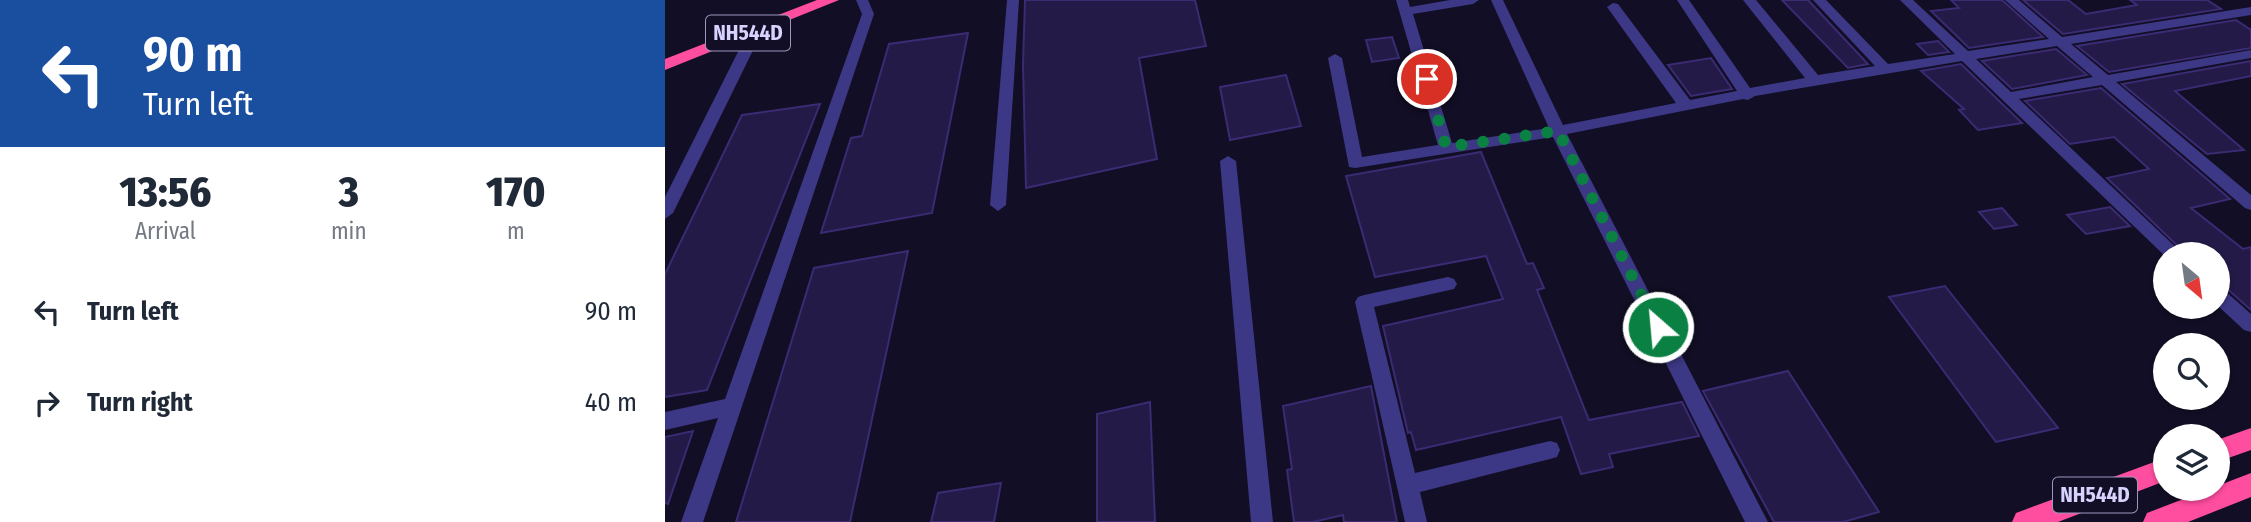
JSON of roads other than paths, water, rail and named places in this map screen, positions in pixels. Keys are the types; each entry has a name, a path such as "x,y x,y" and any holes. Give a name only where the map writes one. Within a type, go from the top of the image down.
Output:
{"highway":[{"name":"NH544D","path":"665,54 806,0"},
{"name":"NH544D","path":"665,65 831,0"},
{"path":"2230,446 2251,439"},
{"name":"NH544D","path":"2025,522 2153,474"},
{"name":"NH544D","path":"2156,522 2192,516 2251,485"}],"street":[{"path":"692,522 868,14 862,0"},
{"path":"998,205 1013,0"},
{"path":"1446,147 1405,5 1473,0"},
{"path":"1497,0 1558,131 1757,522"},
{"path":"1683,0 1748,96"},
{"path":"1749,0 1814,80"},
{"path":"1819,0 1885,69"},
{"path":"1906,0 2161,242"},
{"path":"2011,0 2251,204"},
{"path":"1613,7 1687,107"},
{"path":"1335,58 1355,163 1558,131 1748,96 1814,80 2251,11"},
{"path":"665,214 756,30"},
{"path":"2006,97 2251,54"},
{"path":"1228,161 1262,522"},
{"path":"1416,522 1364,302 1448,284"},
{"path":"2230,306 2251,325"},
{"path":"665,421 731,406"},
{"path":"1408,485 1550,450"}]}
